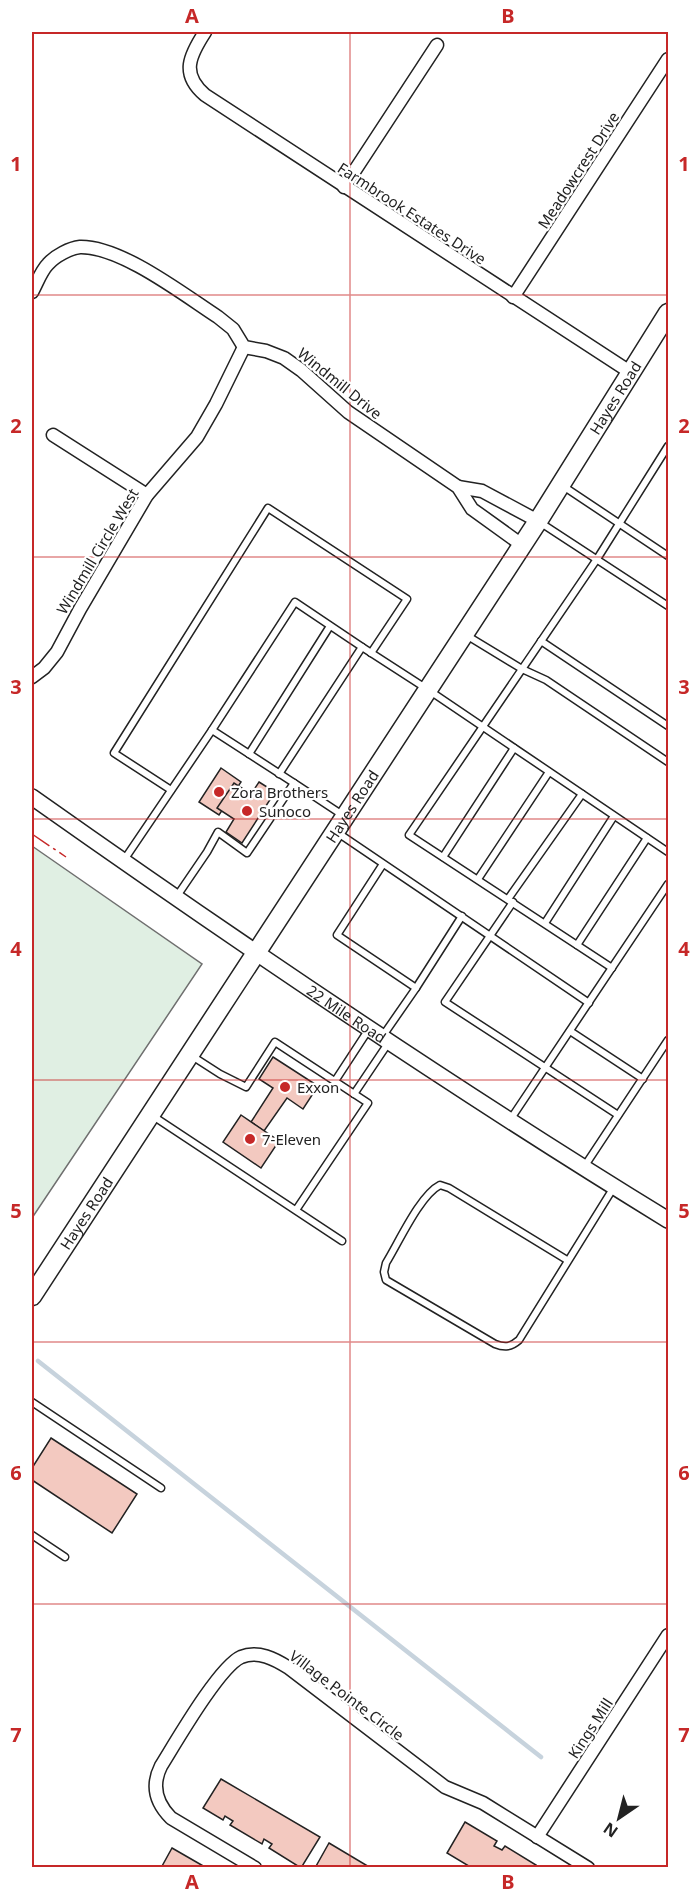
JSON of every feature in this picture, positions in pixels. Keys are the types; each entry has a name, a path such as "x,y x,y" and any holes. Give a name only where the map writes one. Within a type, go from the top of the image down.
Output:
{"main road":[{"name":"Hayes Road","path":"32,1296 538,521 630,372 669,314"}],"street":[{"name":"Farmbrook Estates Drive","path":"205,32 193,52 189,70 197,89 630,372"},
{"path":"344,187 436,45"},
{"name":"Meadowcrest Drive","path":"513,297 669,59"},
{"path":"32,292 48,264 61,254 78,247 95,248 115,254 218,317 233,329 244,347"},
{"name":"Windmill Drive","path":"244,347 266,351 284,358 301,370 348,411 458,487 472,508 522,545"},
{"name":"Windmill Circle West","path":"32,677 44,668 57,652 147,495 197,437 244,347"},
{"path":"53,435 147,495"},
{"name":"Windmill Drive","path":"458,487 482,491 538,521"},
{"name":"22 Mile Road","path":"32,797 380,1036 509,1121 669,1220"},
{"name":"Kings Mill","path":"537,1837 669,1635"},
{"name":"Village Pointe Circle","path":"255,1868 171,1818 157,1800 155,1782 161,1766 224,1669 243,1656 252,1654 276,1660 445,1787 483,1803 588,1868"}],"lane":[{"path":"612,968 409,835 597,559 669,446"},
{"path":"560,484 669,556"},
{"path":"171,790 114,753 268,508 407,599 371,653"},
{"path":"538,521 669,606"},
{"path":"124,861 295,602 669,852"},
{"path":"249,754 330,626"},
{"path":"463,633 522,669 546,680 669,762"},
{"path":"541,641 669,726"},
{"path":"279,774 362,647"},
{"path":"212,729 294,783 383,864 589,1002"},
{"path":"443,857 514,748"},
{"path":"478,879 549,772"},
{"path":"176,897 218,832 247,853 294,783"},
{"path":"582,794 445,1002 618,1115"},
{"path":"545,923 614,816"},
{"path":"577,945 647,838"},
{"path":"383,864 337,935 416,988"},
{"path":"509,1121 669,884"},
{"path":"334,1081 380,1036 416,988 462,916"},
{"path":"570,1031 642,1079"},
{"path":"354,1094 380,1036"},
{"path":"584,1167 669,1040"},
{"path":"189,1054 246,1087 275,1042 368,1103 296,1210"},
{"path":"150,1114 342,1241"},
{"path":"567,1260 449,1188 440,1185 432,1189 424,1199 386,1263 384,1272 386,1280 495,1344 504,1347 513,1346 519,1340 614,1186"},
{"path":"32,1402 161,1488"},
{"path":"32,1535 65,1557"}],"green space":[{"path":"32,846 202,964 32,1218"}],"building":[{"path":"221,768 241,782 219,815 199,802"},
{"path":"259,782 275,792 242,843 226,832 234,819 217,808 234,783 251,794"},
{"path":"273,1057 318,1086 303,1109 287,1098 264,1131 251,1122 273,1088 259,1079"},
{"path":"241,1115 279,1141 261,1168 223,1142"},
{"path":"51,1438 137,1494 112,1533 32,1480 32,1468"},
{"path":"221,1779 320,1837 301,1868 269,1848 272,1844 264,1839 262,1844 230,1825 233,1821 225,1816 223,1820 203,1808"},
{"path":"465,1822 497,1841 494,1846 502,1850 505,1846 536,1865 534,1868 472,1868 447,1853"},
{"path":"329,1843 371,1868 315,1868"},
{"path":"172,1848 205,1867 161,1868"}],"waterway":[{"path":"38,1361 541,1757"}],"power":[{"path":"32,834 66,857"}],"place":[{"name":"Zora Brothers","path":"219,792"},
{"name":"Sunoco","path":"247,811"},
{"name":"Exxon","path":"285,1087"},
{"name":"7-Eleven","path":"250,1139"}]}
